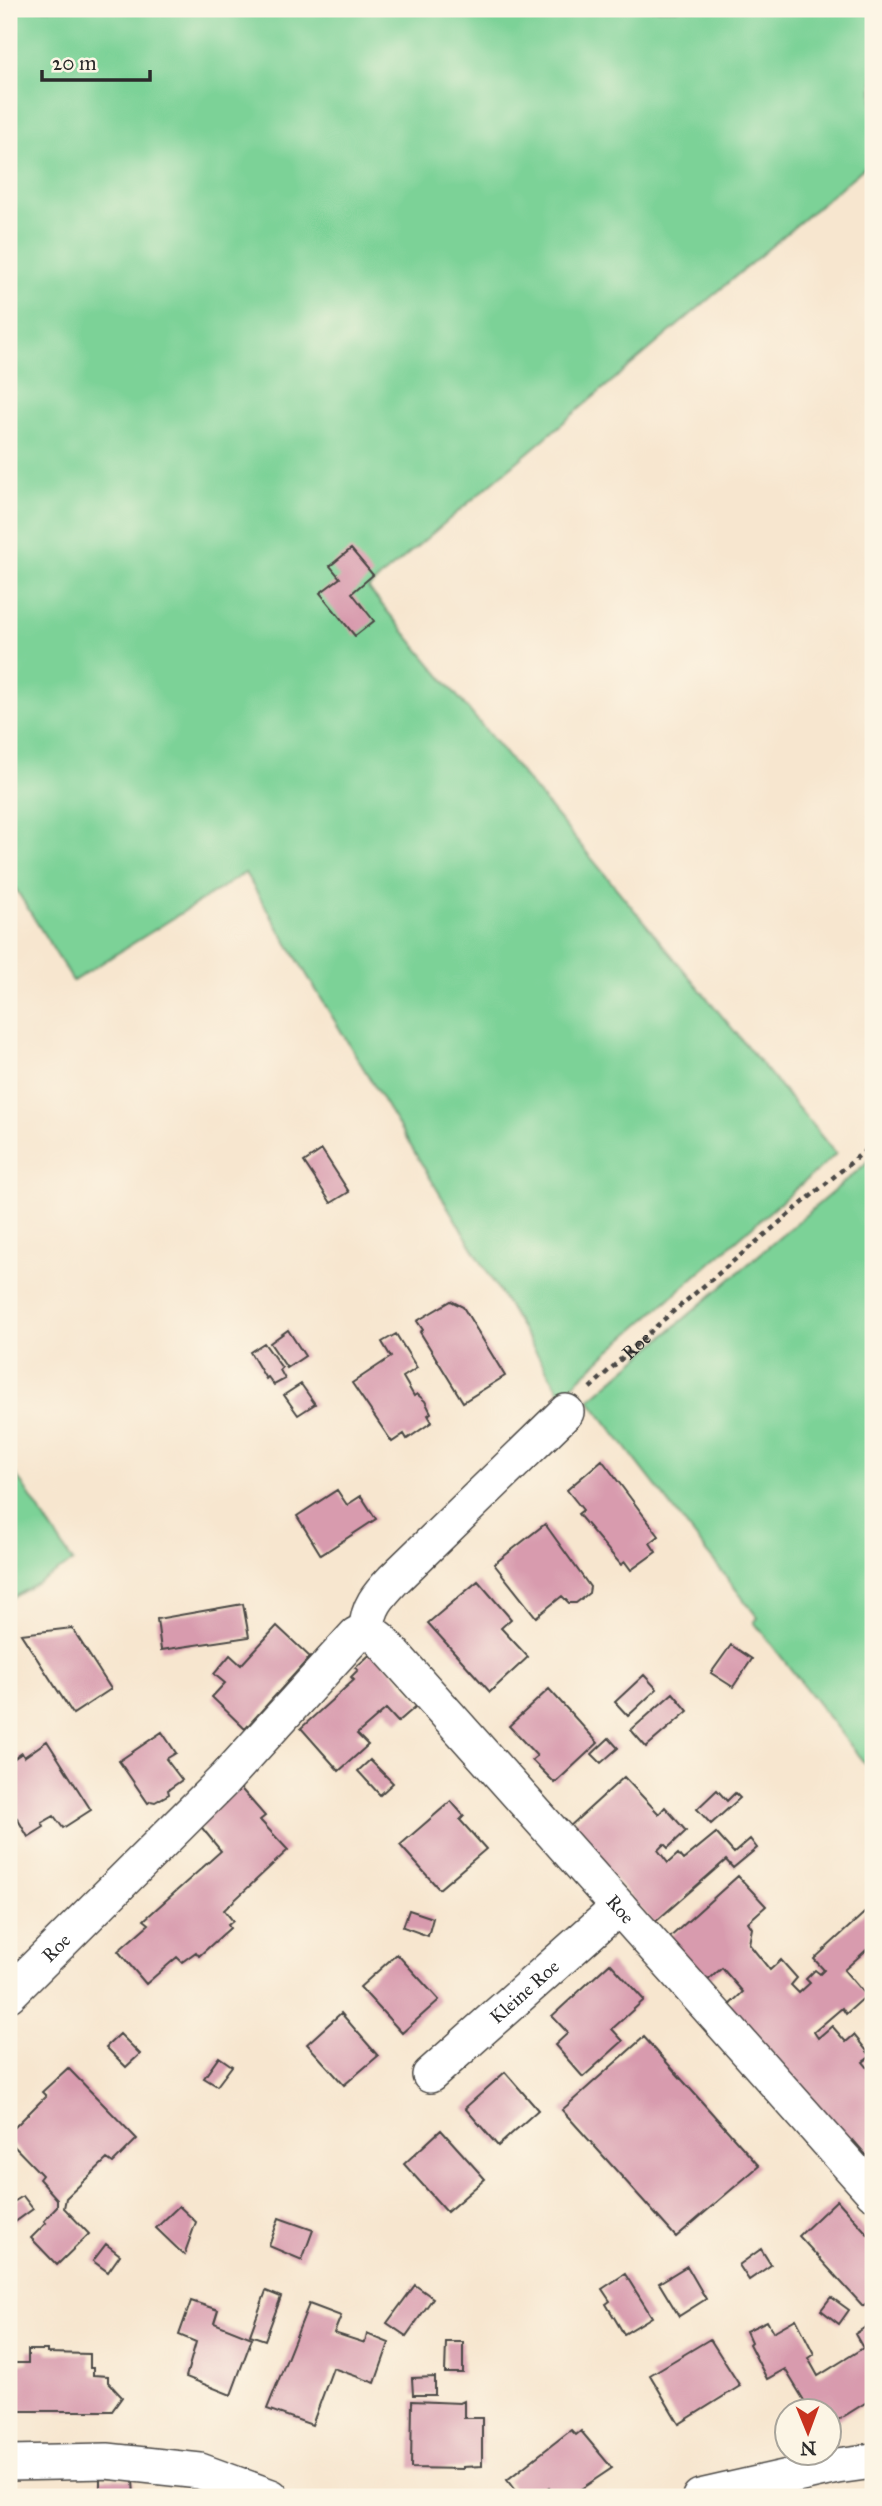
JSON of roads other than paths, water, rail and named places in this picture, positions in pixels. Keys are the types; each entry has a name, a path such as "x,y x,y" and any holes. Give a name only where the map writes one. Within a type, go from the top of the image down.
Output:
{"street":[{"name":"Roe","path":"367,1629 368,1612 385,1589 566,1412"},
{"name":"Roe","path":"367,1629 380,1639 873,2192"},
{"name":"Roe","path":"9,1994 223,1780 356,1635 367,1629"},
{"name":"Kleine Roe","path":"430,2075 619,1907"},
{"path":"9,2463 107,2461 200,2471 271,2497"},
{"path":"700,2497 837,2466 873,2461"}]}
